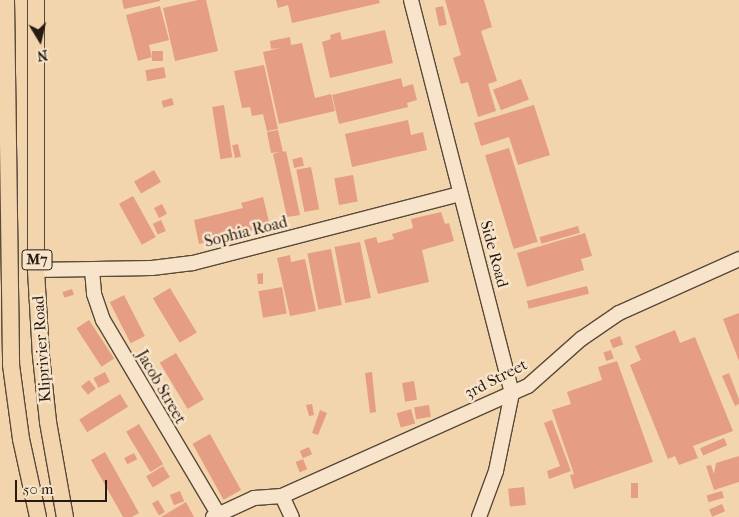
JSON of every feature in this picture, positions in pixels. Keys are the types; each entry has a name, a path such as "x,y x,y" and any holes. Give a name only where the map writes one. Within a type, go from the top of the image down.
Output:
{"main road":[{"name":"Kliprivier Road","path":"6,0 4,279 15,399 38,517"},
{"name":"Kliprivier Road","path":"36,0 36,270 48,422 65,517"}],"street":[{"name":"Side Road","path":"411,0 512,393 496,471 479,517"},
{"name":"Sophia Road","path":"36,270 92,270 193,263 460,194"},
{"name":"3rd Street","path":"282,496 528,386 581,338 619,313 739,259"},
{"name":"Jacob Street","path":"92,270 94,294 103,320 216,516"},
{"path":"216,516 254,498 282,496 292,517"}],"building":[{"path":"122,0 160,0 160,1 124,9"},
{"path":"206,0 218,51 175,61 163,8"},
{"path":"276,0 379,0 380,3 292,23 288,5 278,8"},
{"path":"445,0 484,0 492,27 481,31 497,81 488,84 496,111 478,117 468,82 461,84 453,58 461,55"},
{"path":"160,6 169,40 149,45 152,57 138,61 126,15"},
{"path":"443,6 447,25 439,26 435,8"},
{"path":"385,30 393,63 330,78 322,42 331,39 330,35 340,32 342,40"},
{"path":"290,37 291,45 302,43 315,98 331,94 335,111 279,124 263,52 281,48 271,49 270,41"},
{"path":"152,51 163,51 163,61 152,61"},
{"path":"264,65 278,129 267,131 263,114 252,116 250,107 242,108 234,71"},
{"path":"164,67 166,78 147,81 145,70"},
{"path":"401,78 403,87 413,84 417,100 407,103 408,107 339,124 332,95"},
{"path":"521,79 529,100 501,110 493,90"},
{"path":"172,98 174,105 163,108 161,101"},
{"path":"224,105 232,157 220,159 212,107"},
{"path":"534,105 550,155 518,165 509,137 481,146 474,123"},
{"path":"408,120 411,135 423,132 427,150 352,167 345,134"},
{"path":"278,130 283,152 286,151 300,215 287,217 273,154 280,152 271,153 267,132"},
{"path":"238,144 241,157 235,158 232,145"},
{"path":"509,148 538,242 514,249 485,155"},
{"path":"302,157 304,166 294,168 292,159"},
{"path":"311,167 319,209 304,212 296,170"},
{"path":"154,170 161,182 141,194 134,182"},
{"path":"353,175 358,202 339,205 334,178"},
{"path":"133,196 156,237 142,245 119,204"},
{"path":"263,197 270,226 199,244 194,220 243,208 241,203"},
{"path":"162,204 167,214 159,218 154,208"},
{"path":"441,212 445,224 449,223 454,241 422,250 429,282 378,294 364,240 376,237 378,243 394,239 392,234 413,228 411,219"},
{"path":"161,220 166,231 158,235 153,224"},
{"path":"578,226 580,233 541,244 540,237"},
{"path":"585,233 592,256 581,259 584,270 527,287 517,253"},
{"path":"360,242 371,298 345,303 334,247"},
{"path":"331,249 342,305 318,310 307,254"},
{"path":"290,255 291,262 305,259 316,311 290,316 277,258"},
{"path":"263,273 263,284 258,284 257,274"},
{"path":"587,286 589,294 529,309 527,301"},
{"path":"282,287 287,314 263,318 258,291"},
{"path":"170,288 197,333 180,343 153,298"},
{"path":"72,289 74,295 64,298 62,292"},
{"path":"124,295 145,336 131,343 110,302"},
{"path":"739,313 739,361 723,319"},
{"path":"89,320 114,359 101,367 76,328"},
{"path":"675,330 680,343 695,337 733,431 693,446 698,458 679,465 675,456 668,459 630,365 641,360 635,346"},
{"path":"620,336 623,344 613,348 610,340"},
{"path":"611,350 614,359 606,361 603,352"},
{"path":"176,353 204,399 188,409 160,363"},
{"path":"617,361 653,462 574,489 570,475 574,474 552,410 571,404 567,392 602,380 598,367"},
{"path":"105,372 110,382 98,388 93,378"},
{"path":"372,372 376,412 370,413 365,373"},
{"path":"729,373 739,399 739,404 735,406 722,376"},
{"path":"89,380 96,389 88,395 81,386"},
{"path":"414,381 417,400 405,402 402,383"},
{"path":"120,394 128,407 87,432 79,419"},
{"path":"312,404 314,415 309,416 306,405"},
{"path":"429,405 431,417 416,419 414,407"},
{"path":"411,409 415,423 401,428 397,413"},
{"path":"320,410 327,413 318,435 312,433"},
{"path":"552,420 571,471 549,479 547,471 560,466 544,423"},
{"path":"139,424 163,464 150,472 126,432"},
{"path":"210,434 241,490 224,500 193,444"},
{"path":"724,438 727,445 703,456 700,448"},
{"path":"309,447 312,454 303,458 300,451"},
{"path":"105,452 139,513 132,517 123,517 91,460"},
{"path":"134,453 137,459 127,464 124,458"},
{"path":"739,456 739,482 714,490 706,466 711,465 714,474 716,463"},
{"path":"303,459 307,469 300,472 296,462"},
{"path":"163,466 170,477 153,488 146,477"},
{"path":"631,483 638,483 638,498 631,498"},
{"path":"524,487 526,505 510,507 508,489"},
{"path":"180,491 184,501 174,505 170,495"},
{"path":"722,491 724,498 709,502 707,495"},
{"path":"158,500 165,512 159,516 152,504"},
{"path":"186,502 194,517 161,517"},
{"path":"722,504 725,511 712,517 709,509"}]}
